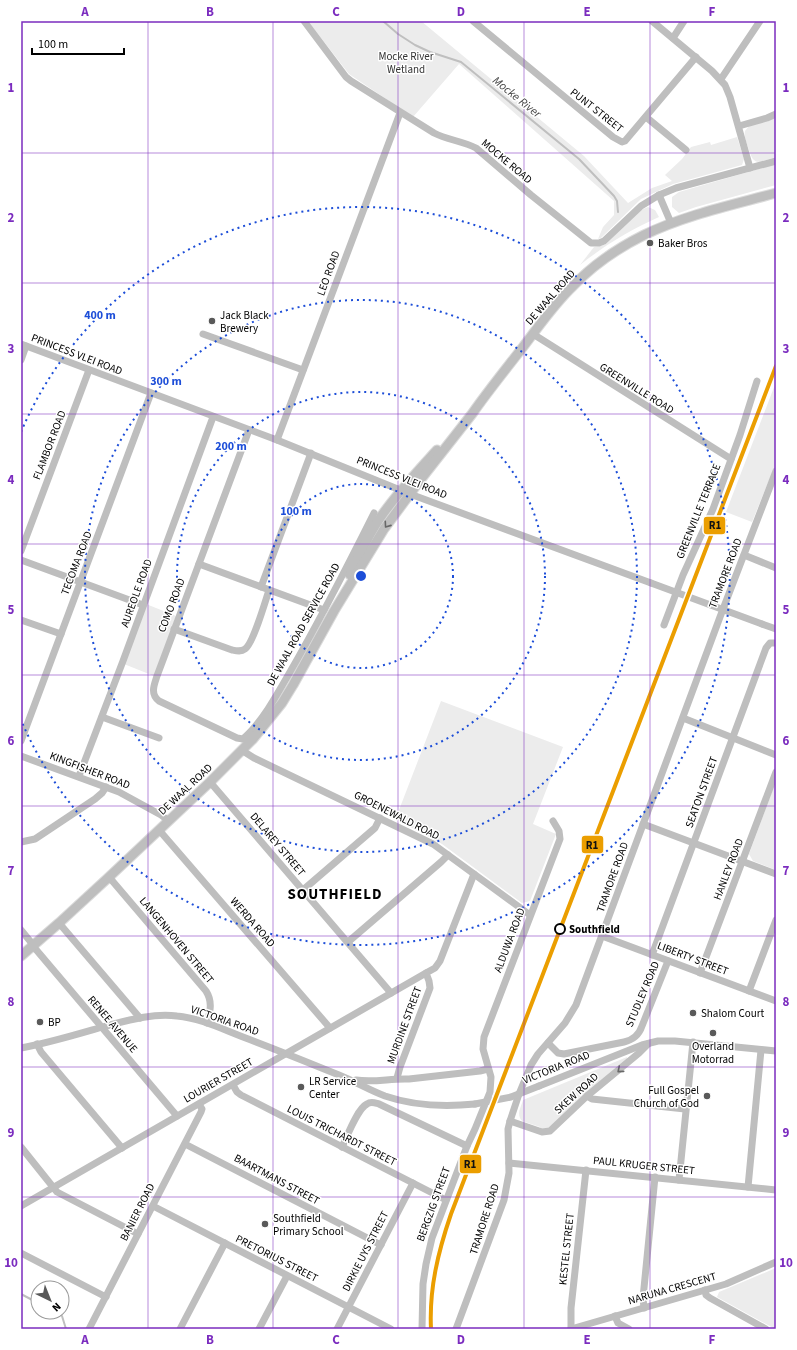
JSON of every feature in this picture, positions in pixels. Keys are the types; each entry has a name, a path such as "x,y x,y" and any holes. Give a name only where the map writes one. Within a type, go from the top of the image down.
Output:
{"main road":[{"name":"DE WAAL ROAD","path":"21,956 109,877 243,751 282,703 334,611 384,529 532,334 565,294 591,269 630,242 671,223 776,192"},
{"name":"DE WAAL ROAD","path":"334,611 369,535 380,518 401,490 464,418 477,406"}],"street":[{"name":"MOCKE ROAD","path":"304,21 346,77 358,87 434,133 476,148 530,195 591,243 599,243 604,241 641,206 659,195 676,188 776,161"},
{"name":"PUNT STREET","path":"472,21 618,141 622,142 625,141 646,117 696,57"},
{"path":"652,21 721,79 730,97 750,168"},
{"path":"673,38 684,21"},
{"path":"721,79 760,21"},
{"name":"LEO ROAD","path":"277,440 400,113"},
{"path":"739,126 776,114"},
{"path":"646,117 686,150"},
{"path":"659,195 671,223"},
{"path":"203,334 303,370"},
{"name":"GREENVILLE ROAD","path":"532,334 731,459"},
{"path":"21,360 24,345"},
{"name":"PRINCESS VLEI ROAD","path":"24,345 277,440 410,494 776,629"},
{"name":"FLAMBOR ROAD","path":"21,551 88,370"},
{"name":"GREENVILLE TERRACE","path":"664,625 683,575 713,509 740,435 757,381"},
{"name":"TECOMA ROAD","path":"21,741 151,393"},
{"name":"AUREOLE ROAD","path":"79,776 213,416"},
{"name":"COMO ROAD","path":"243,739 237,738 155,699 153,695 153,687 249,430"},
{"path":"261,587 310,453"},
{"name":"TRAMORE ROAD","path":"456,1329 504,1200 508,1184 508,1137 510,1121 531,1065 538,1054 562,1028 576,1005 744,555 774,481 776,471"},
{"name":"DE WAAL ROAD SERVICE ROAD","path":"243,739 255,726 276,696 324,610 374,513"},
{"path":"744,555 776,568"},
{"path":"21,560 143,605"},
{"path":"198,564 324,610"},
{"path":"174,629 232,650 243,650 250,643 269,590"},
{"path":"21,620 61,634"},
{"name":"SEATON STREET","path":"652,955 766,648 770,643 776,643"},
{"path":"102,717 159,738"},
{"path":"683,718 776,755"},
{"name":"GROENEWALD ROAD","path":"243,751 260,761 428,842 530,915"},
{"name":"KINGFISHER ROAD","path":"21,756 79,776 119,792 169,821"},
{"name":"HANLEY ROAD","path":"700,973 776,772"},
{"name":"DELAREY STREET","path":"210,782 391,993"},
{"path":"21,842 35,839 95,799 106,787"},
{"path":"303,890 375,828 380,818"},
{"name":"ALDUWA ROAD","path":"488,1069 484,1055 484,1037 560,839 559,831 553,821"},
{"path":"644,824 776,874"},
{"name":"WERDA ROAD","path":"159,830 330,1028"},
{"path":"348,942 448,855"},
{"name":"MURDINE STREET","path":"397,1078 430,988 426,973 437,966 440,961 474,874"},
{"name":"LANGENHOVEN STREET","path":"109,877 209,996 211,1006 207,1023"},
{"path":"749,991 776,920"},
{"path":"59,923 140,1018"},
{"name":"RENEE AVENUE","path":"21,930 177,1116"},
{"name":"LIBERTY STREET","path":"602,936 776,1001"},
{"name":"STUDLEY ROAD","path":"548,1043 558,1053 564,1054 633,1039 641,1029 668,961"},
{"name":"LOURIER STREET","path":"21,1206 426,973"},
{"name":"VICTORIA ROAD","path":"21,1048 140,1018 164,1015 192,1018 347,1078 387,1096 413,1103 442,1106 475,1104 511,1097 634,1048 667,1041 693,1042 776,1051"},
{"path":"679,1180 693,1042"},
{"path":"38,1044 41,1052 122,1148"},
{"name":"SKEW ROAD","path":"510,1121 542,1132 549,1132 587,1096 649,1044"},
{"path":"748,1187 761,1050"},
{"name":"VICTORIA ROAD","path":"347,1078 367,1082 382,1082 397,1078 408,1079 488,1069"},
{"name":"BERGZIG STREET","path":"422,1329 422,1300 426,1264 432,1238 466,1146 475,1129 490,1092 491,1083 488,1069"},
{"name":"LOUIS TRICHARDT STREET","path":"233,1085 237,1092 241,1095 446,1200"},
{"path":"587,1096 592,1100 685,1109"},
{"path":"342,1147 360,1112 365,1104 368,1103 379,1104 466,1146"},
{"name":"BANIER ROAD","path":"89,1329 202,1111 199,1104"},
{"name":"BAARTMANS STREET","path":"185,1144 381,1245"},
{"path":"21,1147 53,1188 61,1195 138,1234"},
{"name":"PAUL KRUGER STREET","path":"509,1163 776,1190"},
{"name":"KESTEL STREET","path":"571,1329 586,1170"},
{"path":"644,1308 643,1298 655,1178"},
{"name":"DIRKIE UYS STREET","path":"337,1329 413,1184"},
{"name":"PRETORIUS STREET","path":"153,1206 391,1329"},
{"path":"180,1329 225,1243"},
{"path":"21,1253 106,1297"},
{"name":"NARUNA CRESCENT","path":"571,1329 730,1282 776,1262"},
{"path":"259,1329 287,1276"},
{"path":"705,1290 708,1296 766,1329"},
{"path":"615,1316 618,1323 629,1329"}],"green space":[{"name":"Mocke River Wetland","path":"308,21 421,21 584,156 628,203 652,188 672,181 665,175 682,159 691,147 710,142 711,145 737,137 744,159 742,165 673,184 641,199 601,238 598,239 603,227 614,215 614,201 459,64 413,117 349,74"},
{"path":"776,118 776,157 761,162 755,161 750,154 745,137 745,131 749,126"},
{"path":"776,164 776,185 679,213 672,207 672,197 679,192"},
{"path":"648,207 655,210 659,217 618,238 580,265 594,247 606,244 641,210"},
{"path":"776,382 776,466 752,522 726,512"},
{"path":"146,604 176,616 154,676 124,664"},
{"path":"441,701 563,747 533,824 556,834 530,901 522,903 442,844 405,824 399,810"},
{"path":"776,781 776,870 753,861 749,854"},
{"path":"627,1057 627,1059 549,1128 541,1129 540,1127 522,1121 520,1118 520,1110 523,1100"},
{"path":"776,1268 775,1329 717,1297 719,1292"}],"waterway":[{"name":"Mocke River","path":"383,21 398,34 415,45 430,52 461,62 579,159 614,196 617,201 618,212"},
{"path":"21,1294 30,1299"},
{"path":"63,1320 66,1329"}],"transit line":[{"name":"R1","path":"431,1329 431,1300 435,1271 451,1214 776,366"}],"place":[{"name":"Baker Bros","path":"650,243"},
{"name":"Jack Black Brewery","path":"212,321"},
{"name":"Southfield","path":"560,929"},
{"name":"Shalom Court","path":"693,1013"},
{"name":"BP","path":"40,1022"},
{"name":"Overland Motorrad","path":"713,1033"},
{"name":"LR Service Center","path":"301,1087"},
{"name":"Full Gospel Church of God","path":"707,1096"},
{"name":"Southfield Primary School","path":"265,1224"}],"district":[{"name":"SOUTHFIELD","path":"335,894"}]}
